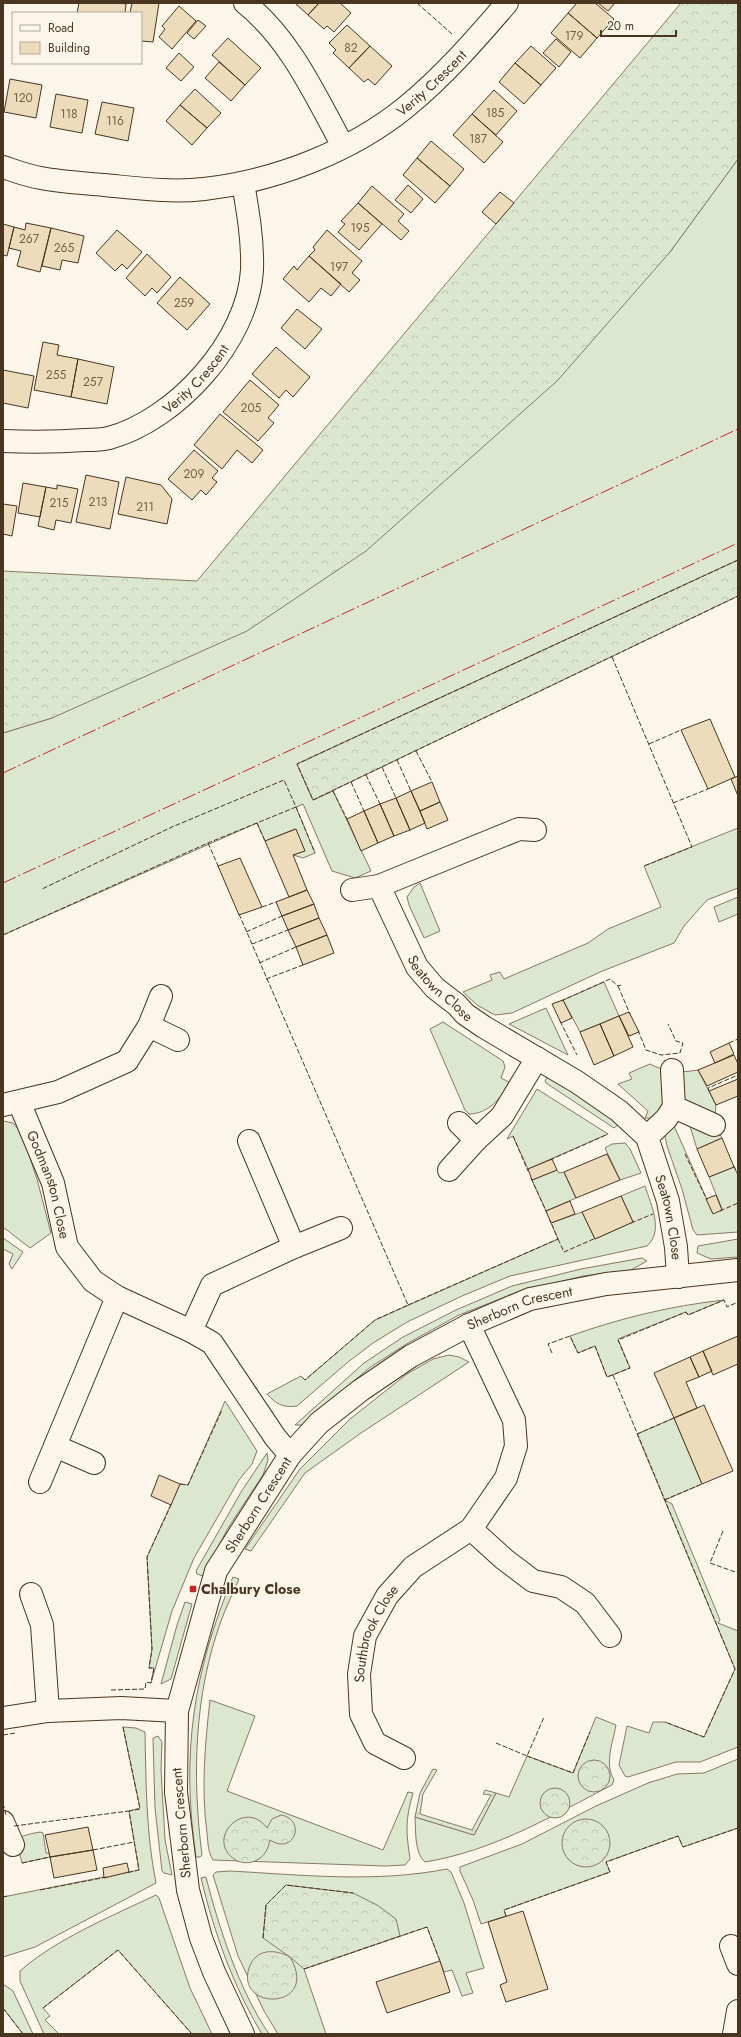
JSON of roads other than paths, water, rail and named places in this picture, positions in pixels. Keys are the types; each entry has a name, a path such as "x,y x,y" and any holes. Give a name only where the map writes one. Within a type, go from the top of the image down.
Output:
{"street":[{"path":"245,3 277,36 298,64 342,146"},
{"name":"Verity Crescent","path":"3,167 41,178 143,189 202,189 243,183 306,164 377,127 406,107 435,81 479,36 507,3"},
{"name":"Verity Crescent","path":"3,441 58,442 108,438 147,422 182,398 210,368 234,330 245,307 252,271 251,230 243,183"},
{"path":"352,890 380,886 518,829 535,830"},
{"name":"Seatown Close","path":"380,886 417,967 435,988 458,1005 465,1014 484,1027 537,1058 619,1110 647,1137 668,1201 676,1247 678,1277"},
{"name":"Godmanston Close","path":"161,996 149,1026 127,1061 58,1092 11,1104 53,1183 67,1247 93,1281 117,1297 191,1331 212,1343 274,1437 290,1455"},
{"path":"149,1026 178,1040"},
{"path":"449,1170 476,1140 502,1116 537,1058"},
{"path":"647,1137 666,1119 674,1107 672,1070"},
{"path":"674,1107 714,1125"},
{"path":"460,1123 476,1140"},
{"path":"249,1141 294,1247"},
{"path":"191,1331 212,1285 294,1247 341,1228"},
{"name":"Sherborn Crescent","path":"243,2034 206,1952 188,1890 176,1792 176,1712 216,1571 290,1455 319,1423 361,1390 411,1356 469,1325 530,1299 606,1284 738,1270"},
{"path":"40,1482 117,1297"},
{"name":"Southbrook Close","path":"404,1758 375,1743 360,1714 359,1674 366,1636 387,1596 413,1567 471,1529 506,1478 516,1446 514,1420 469,1325"},
{"path":"55,1446 94,1463"},
{"path":"471,1529 504,1559 533,1581 561,1587 585,1603 610,1636"},
{"path":"31,1594 42,1625 48,1711"},
{"path":"3,1718 48,1711 121,1708 176,1712"},
{"path":"3,1822 13,1845"},
{"path":"734,2034 738,2010"}],"place":[{"name":"Chalbury Close","path":"193,1589"}]}
